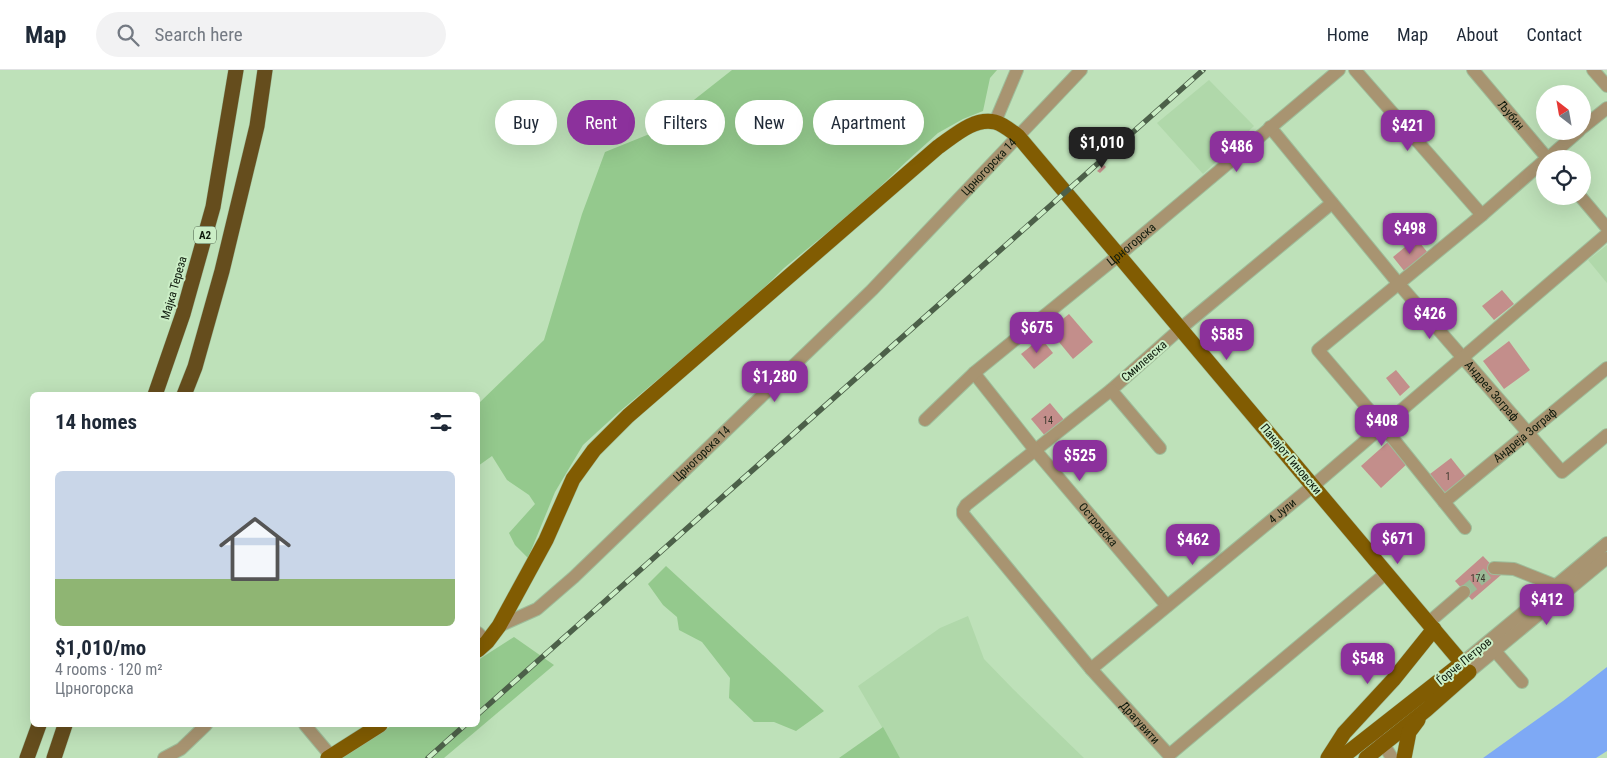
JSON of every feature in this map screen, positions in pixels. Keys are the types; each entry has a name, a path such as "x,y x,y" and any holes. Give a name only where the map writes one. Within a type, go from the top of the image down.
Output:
{"highway":[{"name":"Мајка Тереза","path":"156,392 184,314 213,207 236,70"},
{"name":"A2","path":"185,392 195,366 222,271 257,126 265,70"},
{"path":"27,758 38,727"},
{"path":"54,758 64,727"}],"main road":[{"path":"481,642 499,626 546,540 574,479 594,450 628,416 938,147 961,130 980,121 995,122"},
{"name":"Панајот Гиновски","path":"995,122 1018,136 1314,485 1466,668"},
{"path":"1328,758 1344,733 1393,680 1431,626"},
{"name":"Ѓорче Петров","path":"1342,758 1426,710 1466,668"},
{"name":"Ѓорче Петров","path":"1366,758 1380,738 1466,668"},
{"path":"1404,758 1409,732 1426,710"},
{"path":"330,757 377,727"}],"street":[{"path":"995,122 1018,70"},
{"name":"Црногорска 14","path":"499,626 537,609 574,577 872,290 1081,70"},
{"name":"Црногорска","path":"925,420 974,373 1119,255 1339,70"},
{"path":"1355,70 1482,215"},
{"name":"Љубин","path":"1473,70 1540,150"},
{"path":"1593,70 1607,86"},
{"path":"1591,121 1607,108"},
{"name":"Андреа Зограф","path":"1270,127 1398,283 1562,472 1607,435"},
{"path":"1557,150 1569,140"},
{"path":"1465,528 1382,425 1318,350 1536,168"},
{"name":"Смилевска","path":"968,519 963,514 966,505 1111,390 1180,329 1332,203"},
{"path":"1588,205 1607,228"},
{"name":"4 Јули","path":"1091,669 1314,485 1462,356 1607,234"},
{"name":"Андреја Зограф","path":"1444,502 1607,368"},
{"name":"Островска","path":"974,373 1166,606"},
{"path":"1111,390 1160,448"},
{"name":"Драгувити","path":"968,519 1091,669 1169,755 1386,574"},
{"name":"Ѓорче Петров","path":"1466,668 1607,543"},
{"name":"Ѓорче Петров","path":"1466,668 1494,651 1607,558"},
{"path":"1494,568 1514,569 1557,586"},
{"path":"1431,626 1464,592"},
{"path":"1494,651 1522,682"},
{"path":"164,758 181,749 204,727"},
{"path":"307,727 330,757"},
{"path":"1380,738 1392,758"}],"shaded area":[{"path":"732,70 997,70 990,78 983,111 963,119 938,133 861,205 784,268 748,304 619,412 583,445 555,492 528,558 515,545 509,533 535,504 529,495 507,480 492,456 480,465 480,402 544,340 582,214 605,152 622,145 635,145 635,140 645,136 645,145 725,145 725,100 694,100"},
{"path":"1209,80 1254,126 1203,174 1157,123"},
{"path":"1607,245 1607,283 1588,260"},
{"path":"666,566 824,711 796,731 774,722 754,722 729,698 730,678 702,642 679,630 677,617 663,605 648,584"},
{"path":"968,616 984,659 1084,758 900,758 858,686 940,628"},
{"path":"514,637 554,665 444,758 337,758 390,727 480,727 480,659"},
{"path":"883,727 900,758 839,758"}],"water":[{"path":"1607,667 1607,751 1596,758 1483,758 1563,701"}],"building":[{"path":"1104,165 1106,167 1100,173 1097,171"},
{"path":"1416,238 1428,253 1405,272 1393,257"},
{"path":"1502,290 1514,304 1494,320 1482,306"},
{"path":"1069,314 1093,342 1073,359 1049,330"},
{"path":"1041,338 1053,353 1034,369 1021,354"},
{"path":"1509,341 1530,370 1504,389 1483,361"},
{"path":"1396,370 1410,387 1400,396 1386,378"},
{"path":"1050,403 1065,421 1046,437 1031,419"},
{"path":"1389,441 1408,463 1381,488 1361,466"},
{"path":"1451,458 1466,477 1446,494 1430,474"},
{"path":"1483,556 1501,575 1472,600 1455,581"}],"tunnel":[{"path":"1464,592 1494,568"}],"railway":[{"path":"480,712 1203,70"},
{"path":"428,758 463,727"}]}
